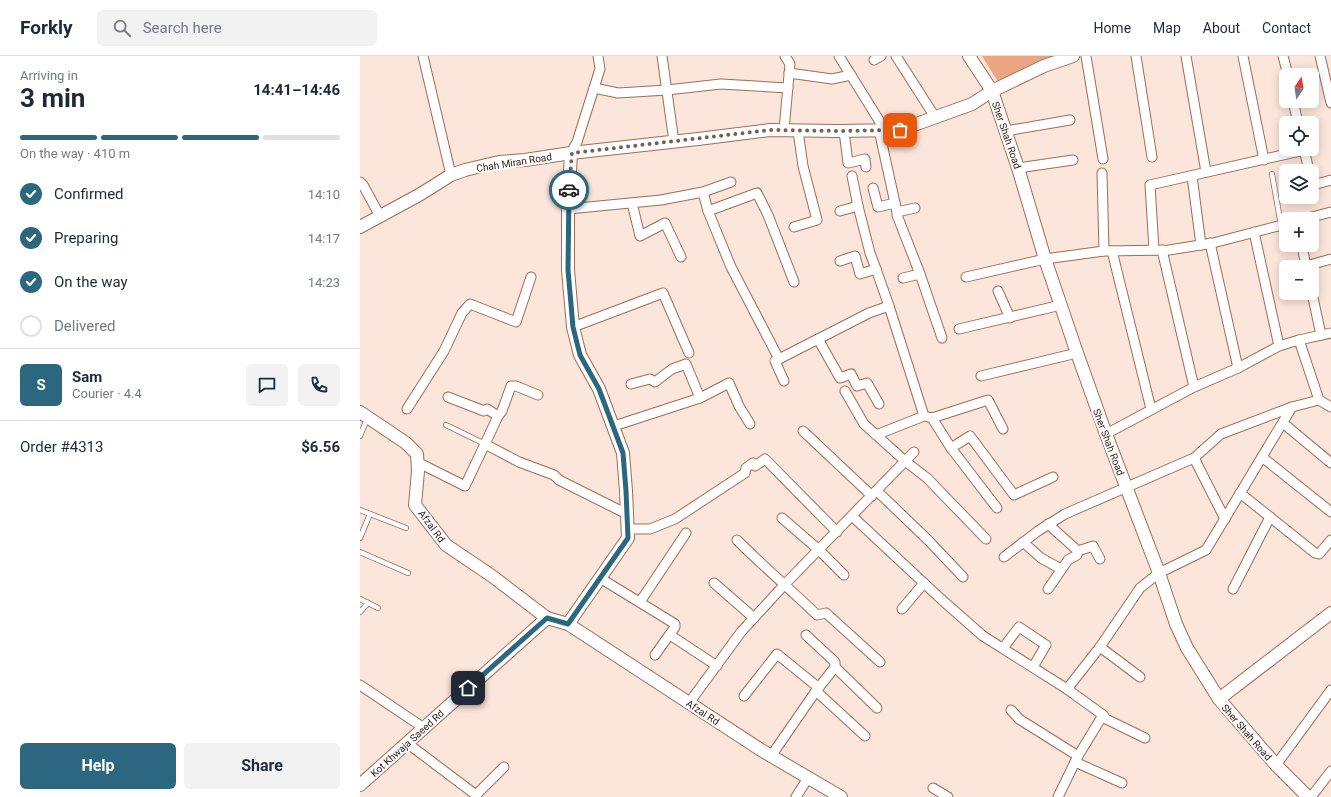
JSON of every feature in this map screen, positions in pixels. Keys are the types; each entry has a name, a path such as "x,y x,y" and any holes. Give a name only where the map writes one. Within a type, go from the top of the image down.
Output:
{"street":[{"path":"423,56 451,175"},
{"path":"547,618 568,624 628,538 623,453 599,389 580,355 573,327 568,270 568,209 572,153 577,142 600,69 598,56"},
{"path":"662,56 674,142"},
{"path":"784,130 790,64 785,56"},
{"path":"839,56 882,130 897,215 920,274 942,338"},
{"path":"896,56 935,117"},
{"name":"Sher Shah Road","path":"969,56 992,91 1018,168 1045,259 1077,353 1106,434 1159,572 1176,624 1187,648 1219,699 1276,765 1308,797"},
{"name":"Chah Miran Road","path":"360,227 451,175 499,162 755,132 784,130 900,130 972,104 992,91 1044,66 1073,56"},
{"path":"1086,56 1102,159"},
{"path":"1136,56 1152,157"},
{"path":"1186,56 1206,172"},
{"path":"1243,56 1264,160"},
{"path":"1283,56 1286,68"},
{"path":"1320,56 1331,99"},
{"path":"789,73 832,79 851,75"},
{"path":"594,88 618,93 667,90 721,84 788,88"},
{"path":"1006,131 1070,120"},
{"path":"794,226 817,220 803,166 798,130"},
{"path":"844,131 848,163 865,159 866,166"},
{"path":"1194,387 1158,250 1150,185 1280,156"},
{"path":"1018,168 1074,160"},
{"path":"1102,173 1108,251 1151,409"},
{"path":"852,176 870,254 928,417 997,508"},
{"path":"1192,176 1205,244 1238,368"},
{"path":"1319,183 1331,180"},
{"path":"360,182 364,185 380,216"},
{"path":"568,209 661,200 703,192 731,182"},
{"path":"873,188 878,207 915,208"},
{"path":"703,192 708,211 731,267 779,359"},
{"path":"708,211 757,194 768,215 794,282"},
{"path":"632,203 640,236 665,223 681,257"},
{"path":"840,211 858,206"},
{"path":"1319,215 1331,212"},
{"path":"966,277 1045,259 1108,251 1158,250 1205,244 1279,225"},
{"path":"1254,232 1279,346"},
{"path":"840,261 855,256 860,274 876,269"},
{"path":"1319,262 1331,259"},
{"path":"903,278 920,274"},
{"path":"407,410 444,351 462,313 470,304 516,322 531,277"},
{"path":"998,291 1010,318"},
{"path":"573,327 664,293 689,353"},
{"path":"1314,300 1321,335"},
{"path":"959,329 1061,305"},
{"path":"784,381 776,361 869,313 889,306"},
{"path":"1106,434 1194,387 1238,368 1279,346 1298,340 1331,334"},
{"path":"818,339 840,378 851,374 857,386 867,383 879,404"},
{"path":"1298,340 1319,400 1331,407"},
{"path":"981,376 1077,353"},
{"path":"631,384 650,379 654,382 672,369 686,364 700,398"},
{"path":"614,426 700,398 729,383 738,406 750,424"},
{"path":"417,462 465,486 502,410 511,386 516,386 538,395"},
{"path":"844,391 864,424 905,461 927,478 986,539"},
{"path":"448,397 484,411 487,409 498,416"},
{"path":"876,435 928,417 988,400 1003,429"},
{"path":"1004,557 1048,524 1065,514 1194,458 1221,434 1292,408 1319,400"},
{"path":"1068,689 1100,647 1140,588 1159,572 1206,550 1292,408"},
{"name":"Afzal Rd","path":"364,415 406,443 417,454 415,505 446,545 492,576 547,618"},
{"path":"1283,422 1331,464"},
{"path":"803,431 928,540 963,577"},
{"path":"951,448 970,436 1014,495 1053,477"},
{"path":"486,444 520,462 554,475 559,480 627,514"},
{"path":"689,703 754,618 785,584 914,452"},
{"path":"1262,457 1331,512"},
{"path":"1194,458 1225,519"},
{"path":"627,529 650,529 675,519 745,473 746,468 753,463 755,466 765,459 837,532"},
{"path":"1240,493 1315,553 1319,554 1331,540"},
{"path":"852,516 983,636 1068,689 1103,715 1106,719 1145,738"},
{"path":"1233,589 1270,517"},
{"path":"782,518 819,550 844,575"},
{"path":"1048,524 1078,551"},
{"path":"640,602 686,533"},
{"path":"737,540 761,565 785,584 817,616 826,613 880,662"},
{"path":"1023,542 1041,558 1061,569"},
{"path":"1078,551 1093,546 1100,559"},
{"path":"1048,589 1068,560 1077,556 1078,551"},
{"path":"600,578 675,624 675,627 670,635 654,655"},
{"path":"714,583 754,618"},
{"path":"902,609 924,583"},
{"path":"1219,699 1331,613"},
{"name":"Kot Khwaja Saeed Rd","path":"360,785 547,618"},
{"name":"Afzal Rd","path":"568,624 771,756 841,797"},
{"path":"1003,648 1019,627 1046,645 1033,667"},
{"path":"670,635 716,666"},
{"path":"806,635 835,662 835,667 877,708"},
{"path":"1100,647 1140,677"},
{"path":"744,696 776,654 817,689 865,736"},
{"path":"771,756 817,689 835,667"},
{"path":"360,686 424,728"},
{"path":"1276,765 1331,690"},
{"path":"1011,710 1019,719 1077,759 1122,783"},
{"path":"1058,797 1077,759 1103,715"},
{"path":"406,743 476,795 504,767"},
{"path":"1311,797 1331,771"},
{"path":"796,797 808,778"},
{"path":"933,788 948,797"}],"lane":[{"path":"1272,174 1280,212"},
{"path":"360,436 364,415"},
{"path":"446,425 486,444"},
{"path":"360,510 406,528"},
{"path":"360,538 370,514"},
{"path":"360,552 408,573"},
{"path":"360,599 378,608"},
{"path":"360,612 368,603"}],"shaded area":[{"path":"982,56 1054,56 998,82"}],"way so far":[{"path":"569,190 572,153 770,130 900,130"}],"route":[{"path":"468,688 547,618 568,624 628,538 623,453 599,389 580,355 573,327 568,270 569,190"}]}
